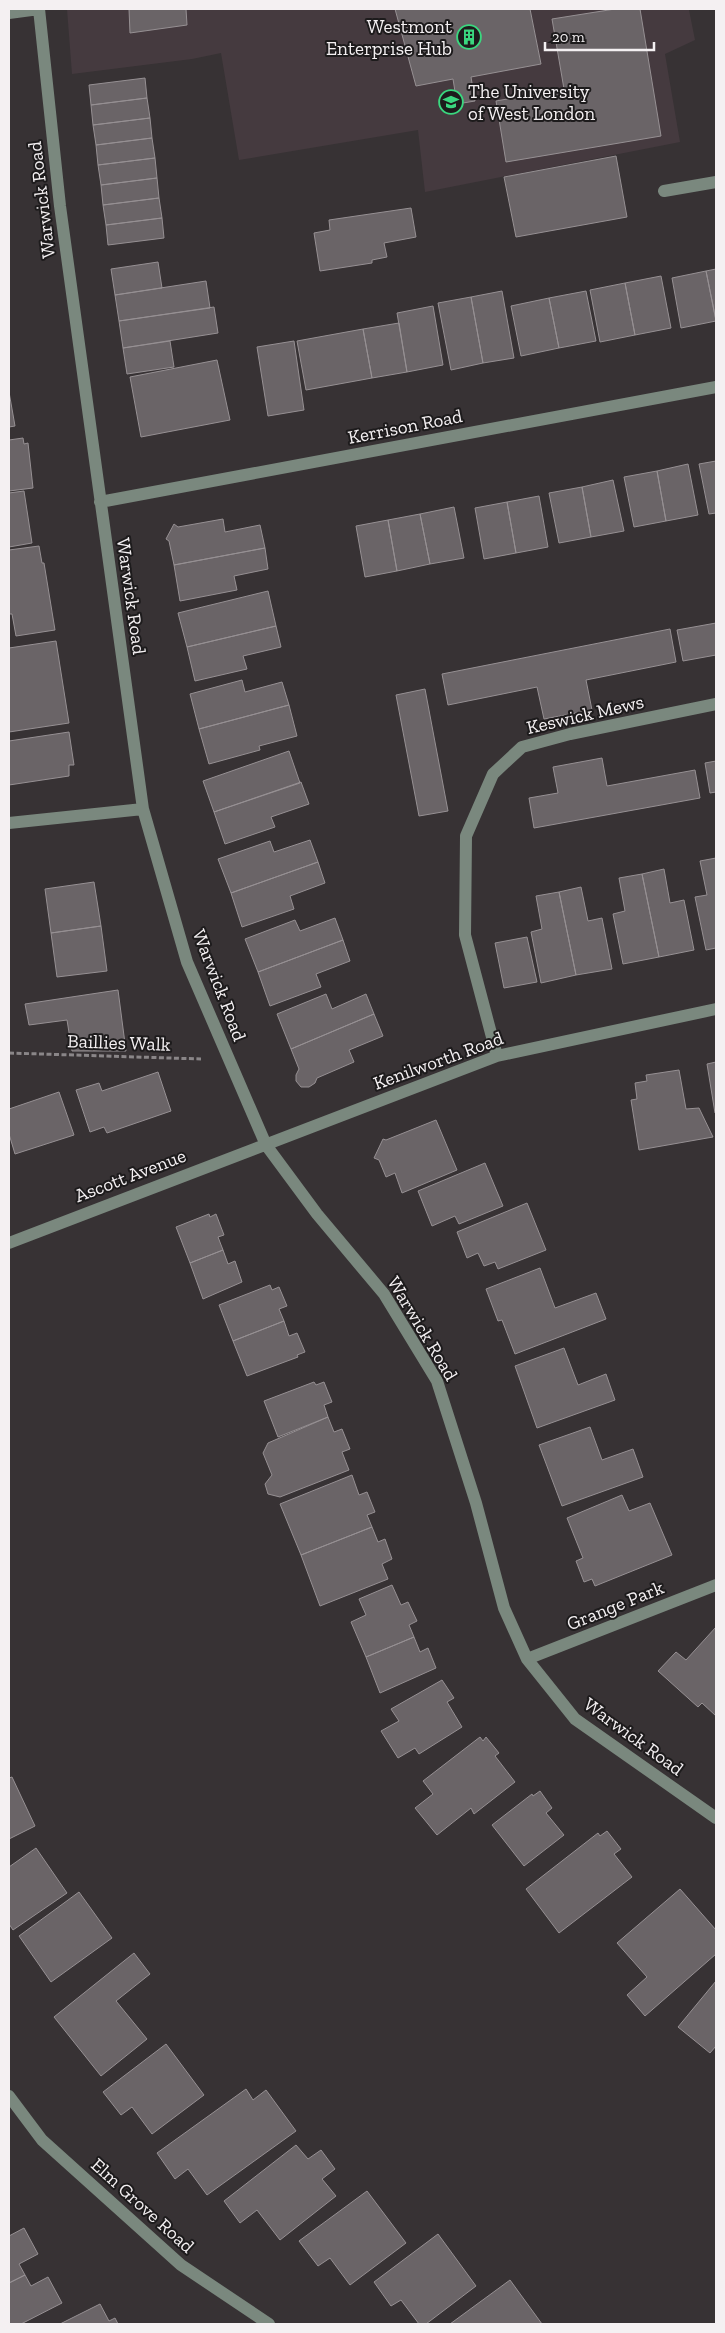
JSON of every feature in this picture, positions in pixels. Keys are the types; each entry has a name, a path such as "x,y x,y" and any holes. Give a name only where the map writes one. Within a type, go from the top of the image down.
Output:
{"street":[{"path":"9,13 39,9"},
{"name":"Warwick Road","path":"39,9 60,206 143,809 188,962 266,1145 317,1214 384,1294 437,1381 476,1504 504,1608 527,1660 575,1719 716,1818"},
{"path":"664,191 716,182"},
{"name":"Kerrison Road","path":"100,502 716,387"},
{"name":"Keswick Mews","path":"497,1056 465,935 466,836 493,774 522,747 570,734 716,704"},
{"path":"9,823 143,809"},
{"name":"Kenilworth Road","path":"266,1145 497,1056 716,1008"},
{"name":"Ascott Avenue","path":"9,1242 178,1176 266,1145"},
{"name":"Grange Park","path":"527,1660 716,1584"},
{"name":"Elm Grove Road","path":"9,2096 42,2140 180,2265 269,2324"}],"path":[{"name":"Baillies Walk","path":"9,1052 229,1060"}],"shaded area":[{"name":"The University of West London","path":"67,9 694,9 689,10 695,40 665,54 680,142 425,192 418,130 239,160 221,53 192,59 72,74"}],"building":[{"path":"129,9 186,9 187,25 130,33"},
{"name":"Westmont Enterprise Hub","path":"395,9 530,9 541,64 471,77 475,101 457,104 453,79 416,86"},
{"path":"615,9 640,9 661,136 506,162 496,101 564,89 552,19"},
{"path":"145,78 147,98 91,105 89,85"},
{"path":"147,98 150,118 93,125 91,105"},
{"path":"150,118 152,138 96,145 93,125"},
{"path":"152,138 155,158 98,165 96,145"},
{"path":"616,156 627,217 516,237 504,177"},
{"path":"155,158 157,178 101,185 98,165"},
{"path":"157,178 159,198 103,205 101,185"},
{"path":"159,198 162,218 106,225 103,205"},
{"path":"411,208 416,237 384,243 387,257 372,260 372,263 320,271 314,233 330,230 329,220"},
{"path":"162,218 164,238 108,245 106,225"},
{"path":"158,262 162,288 115,295 111,269"},
{"path":"716,269 716,320 706,271"},
{"path":"706,271 716,321 681,328 672,278"},
{"path":"661,276 671,328 635,335 625,283"},
{"path":"206,281 210,308 119,321 115,295"},
{"path":"625,283 635,335 600,342 590,290"},
{"path":"502,291 514,358 483,363 471,297"},
{"path":"586,291 596,341 559,348 549,298"},
{"path":"471,297 483,363 451,370 438,303"},
{"path":"549,298 559,348 521,356 511,306"},
{"path":"433,306 443,365 407,372 397,313"},
{"path":"214,307 218,333 123,348 119,321"},
{"path":"399,323 407,372 372,378 363,329"},
{"path":"363,329 372,378 306,390 297,341"},
{"path":"170,341 174,367 127,374 123,348"},
{"path":"294,341 304,410 268,416 257,347"},
{"path":"217,360 230,420 141,437 130,377"},
{"path":"9,392 15,426 9,427"},
{"path":"23,438 24,444 28,443 33,488 9,491 9,440"},
{"path":"716,461 716,513 709,514 699,464"},
{"path":"688,464 698,515 666,521 657,471"},
{"path":"657,471 666,521 634,527 624,477"},
{"path":"613,480 624,531 591,537 582,487"},
{"path":"582,487 591,537 559,543 549,493"},
{"path":"24,491 32,543 9,547 9,493"},
{"path":"539,496 548,547 516,553 507,502"},
{"path":"507,502 516,553 484,559 475,508"},
{"path":"454,507 464,558 430,564 420,514"},
{"path":"420,514 430,564 397,571 388,520"},
{"path":"223,519 225,532 260,525 265,548 174,565 169,541 166,539 174,524 178,527"},
{"path":"388,520 397,571 365,577 356,526"},
{"path":"39,546 42,563 44,563 55,630 16,636 12,614 9,614 9,550"},
{"path":"265,548 268,569 234,576 237,590 180,601 174,565"},
{"path":"268,591 276,626 187,647 178,613"},
{"path":"716,623 716,655 683,661 677,630"},
{"path":"276,626 281,647 243,656 247,669 195,681 187,647"},
{"path":"670,629 676,662 586,680 592,710 544,719 537,687 448,705 442,674"},
{"path":"56,641 69,723 9,732 9,648"},
{"path":"242,680 245,692 282,682 289,705 199,729 190,694"},
{"path":"425,689 448,811 419,816 396,695"},
{"path":"289,705 297,736 259,746 260,750 209,764 199,729"},
{"path":"69,732 74,765 69,765 69,776 9,785 9,741"},
{"path":"289,751 300,783 214,812 203,781"},
{"path":"602,758 607,786 695,770 700,798 534,828 529,798 558,793 553,767"},
{"path":"716,761 716,792 710,793 705,763"},
{"path":"301,782 309,804 271,817 275,827 225,844 214,812"},
{"path":"310,840 318,862 231,893 218,859 270,841 274,852"},
{"path":"716,858 716,948 706,950 695,897 707,895 700,861"},
{"path":"318,862 325,883 290,896 294,909 242,927 231,893"},
{"path":"664,869 670,903 684,900 694,950 659,957 642,874"},
{"path":"642,874 659,957 623,964 613,914 625,911 619,878"},
{"path":"94,882 101,926 51,933 45,889"},
{"path":"581,887 588,921 602,918 612,969 576,975 559,892"},
{"path":"559,892 576,975 541,983 531,932 542,929 536,896"},
{"path":"335,918 343,940 258,972 245,939 295,920 300,931"},
{"path":"101,926 107,971 57,977 51,933"},
{"path":"527,937 537,982 504,988 495,943"},
{"path":"343,940 350,961 316,974 321,987 270,1006 258,972"},
{"path":"118,990 126,1051 72,1051 67,1020 29,1025 25,1004"},
{"path":"326,994 332,1009 366,994 374,1014 291,1049 277,1014"},
{"path":"374,1014 383,1036 349,1050 354,1062 317,1078 315,1083 309,1087 301,1087 296,1081 299,1069 291,1049"},
{"path":"716,1062 716,1113 715,1113 707,1064"},
{"path":"679,1070 686,1109 699,1108 713,1137 639,1150 631,1100 637,1099 635,1083 647,1081 646,1075"},
{"path":"158,1072 171,1111 107,1133 104,1127 90,1132 76,1090 99,1083 102,1091"},
{"path":"59,1092 74,1135 15,1154 9,1134 9,1109"},
{"path":"436,1120 457,1170 402,1193 395,1173 386,1177 379,1160 374,1158 383,1139 386,1140"},
{"path":"485,1163 503,1206 459,1224 455,1216 432,1226 418,1191"},
{"path":"527,1203 546,1250 498,1269 495,1262 484,1266 478,1253 467,1258 457,1232"},
{"path":"209,1214 210,1217 216,1214 224,1235 218,1237 223,1250 190,1263 176,1227"},
{"path":"223,1250 228,1264 235,1261 242,1282 203,1299 190,1263"},
{"path":"540,1268 555,1308 596,1293 606,1319 515,1354 502,1320 498,1321 486,1289"},
{"path":"270,1285 272,1290 279,1287 287,1306 279,1309 284,1321 233,1341 219,1305"},
{"path":"284,1321 289,1336 297,1333 305,1352 297,1355 298,1357 247,1376 233,1341"},
{"path":"564,1348 578,1385 606,1374 615,1400 537,1428 515,1366"},
{"path":"314,1382 316,1385 324,1382 332,1402 324,1405 328,1417 278,1437 264,1401"},
{"path":"328,1417 334,1432 342,1429 350,1449 342,1452 349,1470 280,1497 268,1494 265,1484 272,1475 263,1453 268,1443"},
{"path":"590,1427 602,1460 633,1449 643,1477 562,1506 539,1445"},
{"path":"352,1475 359,1495 367,1492 375,1512 367,1515 372,1527 301,1555 280,1504"},
{"path":"622,1495 629,1511 650,1503 672,1555 595,1586 592,1579 584,1582 576,1561 583,1558 567,1518"},
{"path":"372,1527 378,1542 385,1539 392,1559 382,1564 388,1579 320,1606 301,1555"},
{"path":"392,1585 401,1605 408,1602 417,1621 409,1625 414,1637 366,1657 351,1622 366,1615 359,1599"},
{"path":"716,1627 716,1716 702,1703 698,1707 658,1671 676,1652 686,1660"},
{"path":"414,1637 420,1652 428,1648 436,1668 380,1693 366,1657"},
{"path":"442,1680 454,1698 447,1702 462,1727 419,1754 415,1748 398,1758 381,1731 399,1721 391,1709"},
{"path":"480,1737 483,1741 486,1737 499,1753 495,1756 515,1782 474,1814 471,1808 437,1835 415,1808 433,1794 423,1781"},
{"path":"12,1777 35,1826 9,1839 9,1778"},
{"path":"540,1791 552,1808 546,1813 564,1835 524,1866 492,1825 532,1794 533,1796"},
{"path":"607,1831 621,1849 614,1854 632,1877 559,1933 526,1889 598,1833 600,1836"},
{"path":"36,1848 67,1893 13,1930 9,1924 9,1867"},
{"path":"680,1889 716,1930 716,1954 645,2016 627,1995 647,1977 617,1943"},
{"path":"79,1892 112,1938 51,1982 19,1936"},
{"path":"134,1953 150,1974 116,2001 147,2039 101,2076 54,2017"},
{"path":"716,1981 716,2046 710,2053 678,2027"},
{"path":"166,2044 204,2095 152,2134 132,2107 121,2115 103,2092"},
{"path":"246,2089 253,2100 266,2090 296,2131 207,2195 188,2169 175,2179 157,2153"},
{"path":"296,2145 308,2159 321,2150 335,2169 322,2179 336,2196 280,2240 257,2210 240,2223 224,2201"},
{"path":"367,2191 406,2243 350,2285 330,2258 318,2266 299,2241"},
{"path":"24,2228 38,2254 19,2264 25,2275 9,2283 9,2236"},
{"path":"438,2234 476,2286 426,2324 419,2324 401,2300 391,2306 374,2282"},
{"path":"25,2275 31,2286 48,2277 62,2303 21,2324 9,2324 9,2283"},
{"path":"510,2280 542,2324 450,2324"},
{"path":"100,2304 109,2321 115,2318 118,2324 60,2324"}],"place":[{"name":"Westmont Enterprise Hub","path":"469,37"},
{"name":"The University of West London","path":"451,102"}]}
